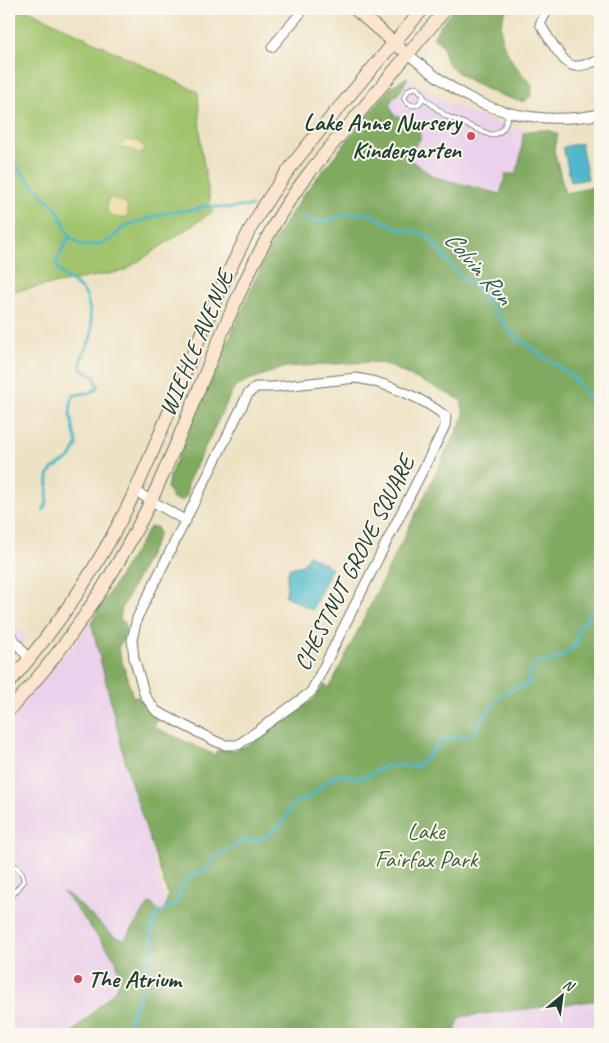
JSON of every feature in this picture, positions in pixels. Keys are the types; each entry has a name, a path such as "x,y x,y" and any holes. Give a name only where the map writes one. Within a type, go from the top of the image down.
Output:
{"main road":[{"path":"356,9 408,54"},
{"name":"WIEHLE AVENUE","path":"9,683 47,636 81,587 135,491 223,284 253,224 292,164 423,9"},
{"name":"WIEHLE AVENUE","path":"9,710 43,671 97,596 123,554 151,501 244,283 269,233 308,174 446,9"}],"street":[{"path":"272,47 304,9"},
{"path":"548,9 540,24 565,62 574,66 582,66 600,60"},
{"path":"408,54 439,79 470,98 509,112 557,118 600,114"},
{"name":"CHESTNUT GROVE SQUARE","path":"356,378 373,380 388,385 438,410 446,417 445,426 311,692 238,745 226,746 156,711 145,696 134,658 132,640 137,618 186,521 248,394 256,387 274,387 356,378"},
{"path":"135,491 186,521"},
{"path":"9,633 29,660"}],"lane":[{"path":"423,98 415,106 410,105 404,98 408,90 416,87 423,94 423,98 446,116 491,135 497,134 505,127 509,112"},
{"path":"9,860 22,873 24,881 9,899"}],"shaded area":[{"name":"Lake Anne Nursery Kindergarten","path":"408,77 446,102 501,125 526,131 523,133 521,154 516,174 500,194 435,177 407,158 415,148 414,121 394,115 390,106 392,99 399,93"},
{"path":"9,617 26,637 9,665"},
{"path":"90,622 167,908 123,1034 9,1034 9,717 73,646"},
{"path":"600,1000 600,1034 299,1034 447,1017"}],"green space":[{"path":"9,9 26,9 198,92 201,148 212,212 124,271 9,292"},
{"path":"454,9 507,9 502,19 502,40 511,59 532,85 531,96 524,102 481,87 448,64 443,48 433,38"},
{"name":"Lake Fairfax Park","path":"408,77 399,93 392,99 390,106 394,115 414,121 419,126 420,139 407,158 435,177 500,194 506,174 516,174 521,154 523,133 541,130 550,131 558,135 554,150 565,193 600,186 600,1000 460,1017 454,1034 332,1034 328,1030 293,1034 71,1034 113,992 120,982 116,960 63,892 69,895 115,937 125,939 150,902 163,915 168,895 130,780 91,622 150,527 157,527 159,533 122,608 120,619 125,623 126,634 118,648 133,697 138,697 158,719 154,727 215,755 217,750 236,750 250,744 314,699 324,685 330,687 464,416 461,400 385,364 371,362 286,367 246,381 234,388 188,482 187,496 182,501 173,499 167,488 169,477 273,242 303,195 346,142 392,86"}],"sand":[{"path":"125,140 137,141 144,146 144,150 140,154 130,149 121,148 120,146"},
{"path":"109,198 127,205 128,215 126,217 121,218 110,215 107,207"}],"water":[{"path":"581,143 588,179 571,182 563,147"},
{"path":"309,555 332,568 312,610 285,596 287,575 290,568 303,565"}],"waterway":[{"name":"Colvin Run","path":"9,152 19,170 59,213 69,235 84,246 101,244 112,239 125,226 165,213 197,209 205,206 228,208 252,206"},
{"name":"Colvin Run","path":"300,218 322,222 347,214 368,213 399,229 428,236 458,274 479,291 514,336 573,377 600,412"},
{"path":"43,511 47,502 48,476 52,469 70,458 77,445 70,414 72,397 93,391 98,386 94,376 81,369 83,355 90,341 91,333 86,295 63,275 56,265 69,237"},
{"path":"120,1034 128,1026 142,992 144,965 155,953 151,933 157,913 177,904 185,881 207,870 214,858 245,840 253,841 263,838 282,824 294,803 311,796 331,778 339,775 360,778 388,766 415,766 423,762 440,743 452,738 473,735 485,715 502,696 514,688 529,683 534,664 553,660 565,654 576,645 579,627 584,624 588,614 600,612"}],"place":[{"name":"Lake Anne Nursery Kindergarten","path":"471,136"},
{"name":"The Atrium","path":"78,979"}]}
